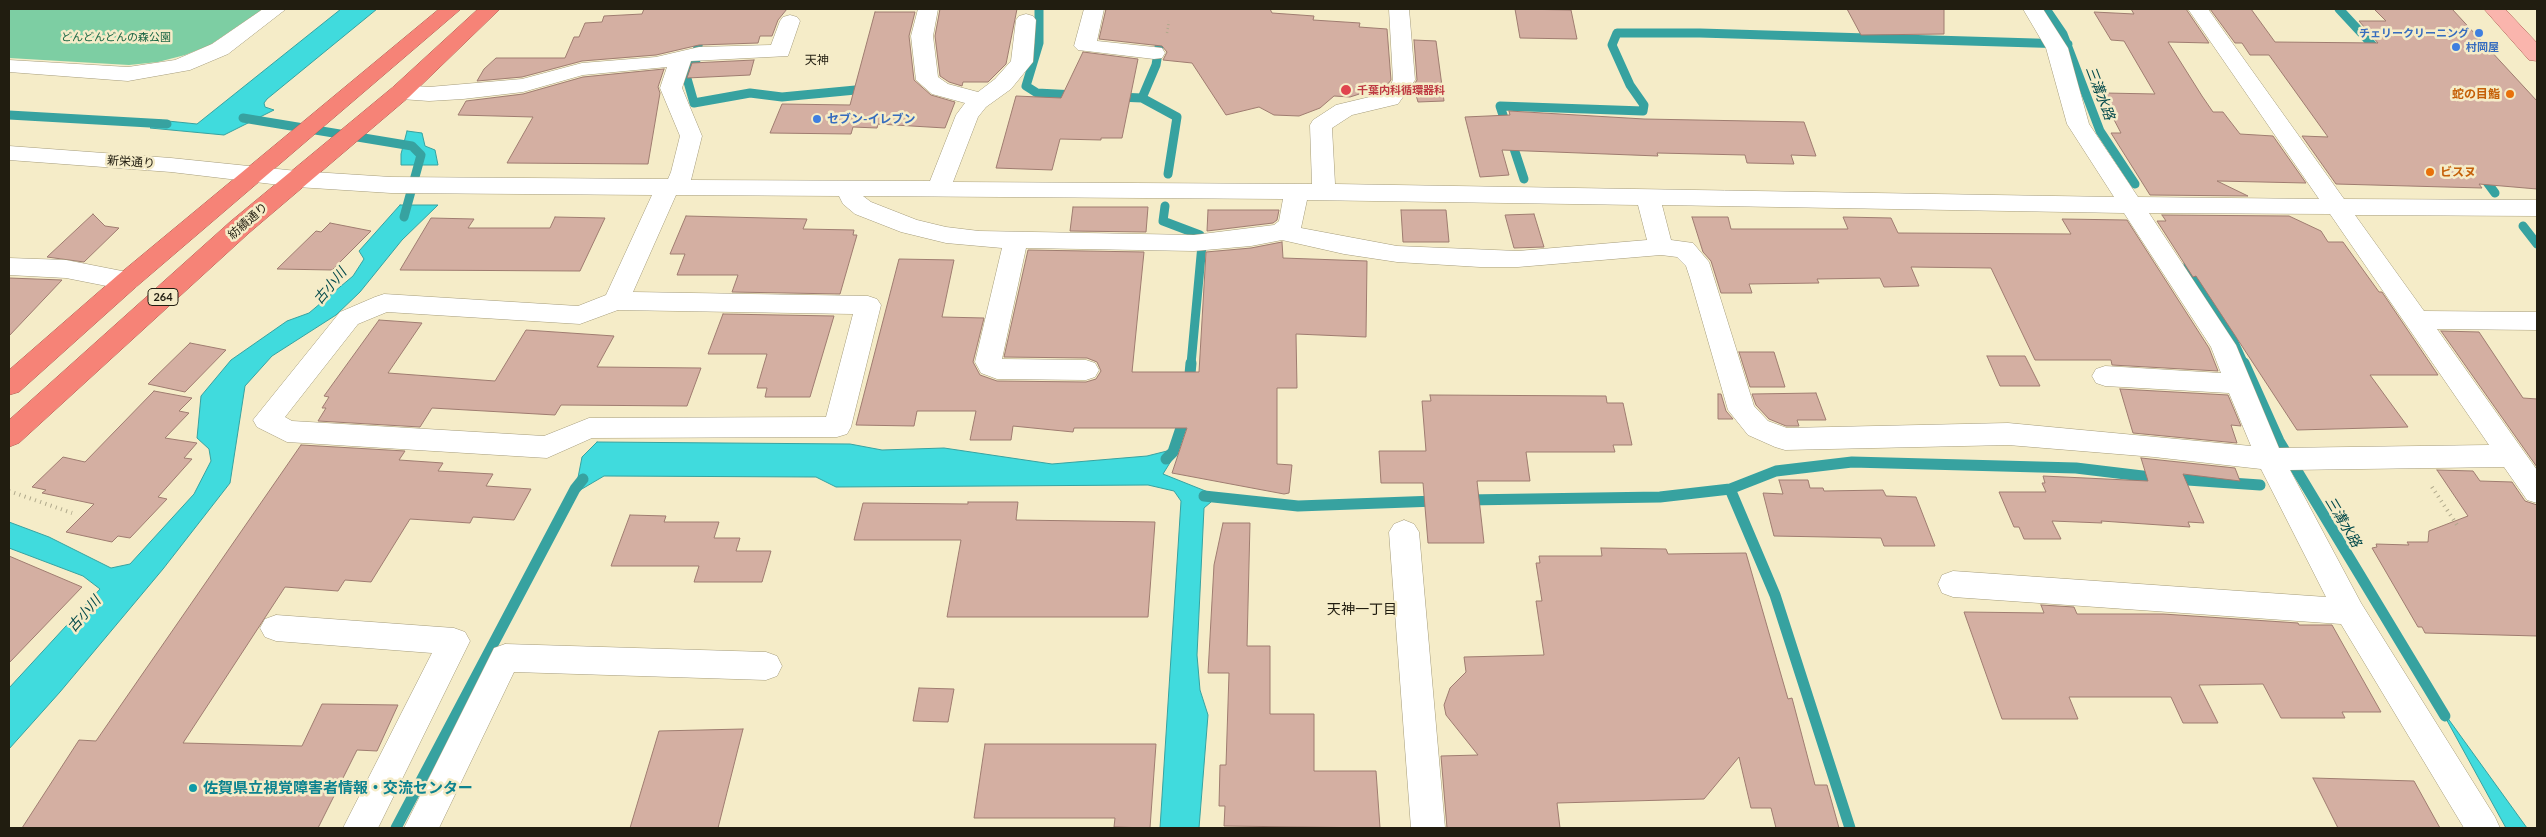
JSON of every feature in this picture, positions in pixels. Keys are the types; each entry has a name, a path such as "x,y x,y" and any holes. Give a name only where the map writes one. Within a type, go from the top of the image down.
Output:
{"highway":[{"path":"9,385 127,281 452,9"},
{"name":"紡績通り","path":"9,436 240,227 401,92 490,9"}],"main road":[{"path":"2494,9 2537,55"}],"street":[{"path":"9,66 128,74 156,71 182,65 220,49 276,9"},
{"path":"928,9 922,36 927,80 940,89 969,96 978,102"},
{"path":"1094,9 1086,46 1154,53"},
{"path":"1324,192 1322,125 1344,110 1390,99 1404,80 1400,9"},
{"path":"2033,9 2056,45 2078,124 2129,205 2223,345 2270,459 2319,556 2350,612 2483,828"},
{"path":"2198,9 2537,492"},
{"path":"940,188 959,131 967,115 978,102 1003,84 1022,62 1026,20"},
{"path":"401,92 429,94 463,92 523,85 582,70 691,55 780,51 790,21"},
{"path":"616,301 868,305 837,427 589,428 547,446 287,431 267,420 349,318 384,303 580,315 616,301 672,186 683,172 691,136 671,88 691,55"},
{"name":"新栄通り","path":"9,153 171,165 297,179 391,185 1324,192 2336,208 2537,208"},
{"path":"850,187 851,199 863,208 910,226 946,235 1016,239 1200,242 1251,238 1282,232 1344,246 1397,254 1480,259 1518,259 1661,247 1684,249 1697,262 1742,410 1758,428 1785,439 2008,434 2154,446 2270,459 2511,456"},
{"path":"1282,232 1291,224 1296,192"},
{"path":"1648,197 1661,247"},
{"path":"1016,239 988,362 990,366 997,369 1086,370"},
{"path":"9,266 66,270 127,281"},
{"path":"2418,320 2537,321"},
{"path":"2106,376 2239,384"},
{"path":"1404,532 1428,828"},
{"path":"1953,584 2350,612"},
{"path":"276,628 454,641 360,828"},
{"path":"421,828 505,658 766,666"}],"path":[{"path":"2412,457 2457,525"},
{"path":"9,491 72,513"}],"green space":[{"name":"どんどんどんの森公園","path":"9,9 263,9 210,45 185,55 158,62 129,65 9,58"}],"water":[{"path":"341,9 377,9 267,99 264,103 265,107 274,110 224,135 150,128 158,120 197,124"},
{"path":"407,131 422,133 425,146 435,150 438,165 401,165 401,154"},
{"path":"400,205 438,205 402,240 360,292 336,315 272,356 245,386 230,483 163,569 60,692 9,749 9,688 100,589 83,576 9,548 9,522 49,537 111,568 130,564 194,494 211,461 209,449 197,438 201,396 231,360 287,321 309,313 353,276 364,259 359,251"},
{"path":"597,442 850,444 882,450 944,448 1052,464 1147,456 1179,448 1163,474 1218,496 1204,508 1197,655 1200,690 1208,715 1199,828 1160,828 1181,501 1174,491 1148,485 836,487 816,477 604,476 575,493 582,457"},
{"path":"2439,706 2527,828 2506,828"}],"building":[{"path":"644,9 787,9 778,20 772,36 760,36 758,43 699,45 656,55 582,61 522,77 477,81 484,69 496,58 565,58 574,37 579,37 585,23 602,22 604,16 642,14"},
{"path":"940,9 1017,9 1006,64 988,82 963,82 962,86 949,82 940,76 935,36"},
{"path":"1106,9 1270,9 1272,13 1314,16 1313,20 1360,23 1359,27 1387,29 1391,80 1383,90 1375,89 1350,97 1334,96 1320,108 1299,116 1274,115 1259,107 1226,115 1192,63 1163,60 1167,52 1162,46 1099,39"},
{"path":"1515,9 1571,10 1577,39 1520,38"},
{"path":"1847,9 1944,9 1944,34 1861,35"},
{"path":"2131,9 2186,9 2209,43 2168,42 2213,112 2223,112 2240,134 2273,136 2306,183 2217,181 2248,196 2150,195 2111,133 2121,133 2102,97 2107,97 2105,93 2155,94 2124,41 2111,40 2094,12 2134,14"},
{"path":"2210,9 2251,9 2275,42 2378,43 2359,21 2386,21 2374,9 2452,9 2537,101 2537,189 2479,184 2482,188 2336,184 2302,136 2328,137 2269,55 2250,55 2242,43 2235,43"},
{"path":"875,12 915,12 909,36 914,80 931,95 955,102 945,128 878,124 877,128 853,127 851,134 770,133 782,104 850,105"},
{"path":"1414,40 1436,41 1444,101 1418,102 1416,95 1408,94 1417,80"},
{"path":"1083,52 1138,59 1122,138 1101,138 1101,140 1060,139 1052,170 996,168 1016,96 1061,98"},
{"path":"754,60 750,75 687,78 692,63"},
{"path":"664,69 658,87 660,93 648,164 507,163 533,117 458,115 466,101 523,94 583,77"},
{"path":"1509,111 1644,119 1804,122 1816,156 1791,155 1794,164 1747,163 1745,155 1657,153 1658,156 1502,150 1509,175 1480,177 1465,117 1510,115"},
{"path":"1073,207 1148,207 1146,232 1070,231"},
{"path":"1208,210 1279,210 1277,220 1273,223 1207,231"},
{"path":"1401,210 1446,210 1449,242 1403,242"},
{"path":"93,214 105,226 119,228 84,262 47,257"},
{"path":"1534,214 1544,247 1514,248 1505,215"},
{"path":"2162,215 2289,216 2321,231 2328,242 2343,242 2379,292 2382,292 2438,375 2370,375 2408,427 2297,430 2196,276 2193,277 2157,221 2166,221"},
{"path":"686,216 807,219 803,229 854,230 853,235 857,235 840,294 732,292 738,275 677,275 685,254 670,254"},
{"path":"555,217 605,218 580,271 400,270 431,218 474,219 468,228 550,228"},
{"path":"1692,217 1728,217 1731,229 1848,229 1843,217 1891,218 1898,233 2071,234 2062,219 2127,220 2209,348 2218,371 2112,365 2111,360 2035,360 1991,268 1911,267 1919,286 1884,287 1880,278 1817,279 1819,283 1749,284 1752,293 1721,293 1711,261 1703,252"},
{"path":"330,223 371,231 332,270 277,269 316,231 321,232"},
{"path":"1282,242 1283,258 1367,261 1366,337 1296,334 1297,388 1277,388 1277,464 1292,465 1289,493 1284,494 1172,473 1187,428 1074,428 1073,432 1013,426 1011,440 970,440 976,411 917,411 914,426 856,425 899,259 954,260 942,317 984,318 973,362 980,375 997,381 1086,382 1096,379 1101,371 1097,362 1087,358 1004,357 1028,250 1144,252 1132,372 1199,372 1206,252 1251,248"},
{"path":"9,278 62,280 9,336"},
{"path":"723,314 834,316 810,397 765,397 767,388 757,388 767,354 708,354"},
{"path":"379,320 422,323 388,373 495,381 526,330 614,336 597,367 701,368 687,406 561,405 555,415 432,408 420,427 318,421 326,408 322,408 329,397 324,396"},
{"path":"2441,331 2479,332 2523,398 2537,399 2537,467"},
{"path":"190,343 226,350 185,392 148,384"},
{"path":"1739,352 1774,352 1785,387 1750,387"},
{"path":"1987,356 2025,356 2040,386 2000,386"},
{"path":"2120,389 2228,395 2241,426 2231,425 2237,443 2133,433"},
{"path":"154,391 192,398 179,411 189,413 165,438 197,443 184,458 192,459 158,497 167,499 130,538 118,536 112,542 66,532 94,504 42,493 46,490 32,487 63,457 85,462"},
{"path":"1816,393 1826,420 1797,420 1799,426 1786,426 1769,419 1756,405 1752,394"},
{"path":"1718,394 1721,394 1726,411 1733,419 1718,419"},
{"path":"1430,395 1606,396 1607,403 1623,403 1632,445 1613,445 1615,452 1526,452 1530,481 1477,481 1484,543 1428,543 1423,483 1381,483 1379,451 1426,451 1422,401 1431,401"},
{"path":"301,445 405,451 399,460 443,463 438,471 493,474 486,486 531,489 514,520 473,517 470,523 410,519 371,582 345,580 338,591 285,587 183,743 302,746 322,704 398,705 377,751 357,750 318,828 22,828 79,740 96,741"},
{"path":"2141,458 2235,468 2240,481 2183,474 2204,523 2188,522 2190,527 2101,521 2102,523 2052,521 2061,539 2024,539 2019,527 2014,527 1999,492 2046,492 2042,483 2045,483 2043,476 2148,481"},
{"path":"2437,470 2473,471 2480,481 2512,482 2525,501 2537,505 2537,636 2425,633 2422,627 2418,627 2372,548 2377,547 2376,544 2409,545 2407,542 2428,542 2429,531 2468,516"},
{"path":"1779,480 1808,480 1810,488 1823,488 1824,491 1883,490 1886,496 1916,497 1935,546 1884,546 1881,538 1774,536 1763,493 1783,494"},
{"path":"968,502 1018,502 1016,520 1155,522 1148,617 947,617 961,540 854,540 863,503 968,504"},
{"path":"630,515 666,516 664,522 719,522 714,538 740,538 736,551 771,551 762,582 694,582 699,566 611,566"},
{"path":"1223,523 1250,523 1247,646 1270,646 1270,714 1314,714 1314,771 1376,771 1380,828 1224,826 1225,806 1219,806 1220,765 1226,765 1229,673 1208,673 1214,565"},
{"path":"1601,548 1666,549 1668,554 1746,553 1788,699 1792,698 1815,785 1827,785 1839,828 1776,828 1771,808 1751,808 1739,757 1704,799 1557,803 1560,828 1447,828 1441,756 1478,755 1446,715 1444,705 1450,688 1466,672 1464,657 1544,655 1536,601 1542,601 1536,563 1540,563 1539,556 1602,556"},
{"path":"9,556 82,587 9,663"},
{"path":"2041,605 2074,607 2077,614 2163,614 2298,623 2299,625 2332,625 2381,712 2342,712 2345,718 2281,718 2263,684 2199,685 2218,723 2183,723 2171,697 2069,697 2078,719 2002,719 1964,612 2044,613"},
{"path":"919,688 954,689 948,722 913,721"},
{"path":"743,729 718,828 630,828 659,731"},
{"path":"985,744 1156,744 1150,828 1114,827 1115,818 974,818"},
{"path":"2313,778 2414,781 2440,828 2338,828"}],"waterway":[{"path":"1039,9 1039,43 1026,86 1037,93 1076,95"},
{"name":"三溝水路","path":"2046,9 2063,34 2067,44"},
{"path":"2339,9 2379,52"},
{"path":"700,32 696,60 686,75 694,103 750,93 782,97 866,89"},
{"path":"1524,179 1500,106 1643,111 1644,105 1630,85 1612,45 1617,33 1700,33 2067,44"},
{"name":"三溝水路","path":"2067,44 2100,131 2135,184"},
{"path":"1142,98 1156,65 1159,47"},
{"path":"1118,97 1142,98"},
{"path":"1142,98 1177,117 1168,174"},
{"path":"9,115 167,124"},
{"name":"古小川","path":"243,118 412,146 421,155 404,217"},
{"path":"2481,174 2495,193"},
{"path":"1165,206 1163,221 1200,235 1202,245 1191,364"},
{"path":"2523,226 2537,244"},
{"name":"三溝水路","path":"2188,264 2224,320 2244,364"},
{"path":"1189,385 1191,363"},
{"name":"三溝水路","path":"2244,363 2279,441 2445,716"},
{"path":"1166,459 1173,452 1185,416"},
{"path":"1730,489 1776,471 1852,462 2076,468 2159,478"},
{"path":"396,828 575,489 583,479"},
{"path":"2173,479 2260,485"},
{"path":"1466,500 1660,497 1730,489"},
{"path":"1730,489 1775,595 1850,828"},
{"path":"1204,496 1298,506 1436,501"}],"place":[{"name":"チェリークリーニング","path":"2479,33"},
{"name":"村岡屋","path":"2456,47"},
{"name":"千葉内科循環器科","path":"1346,90"},
{"name":"蛇の目鮨","path":"2510,94"},
{"name":"セブン-イレブン","path":"817,119"},
{"name":"ビスヌ","path":"2430,172"},
{"name":"佐賀県立視覚障害者情報・交流センター","path":"193,788"}],"district":[{"name":"天神","path":"817,60"},
{"name":"天神一丁目","path":"1362,609"}]}
